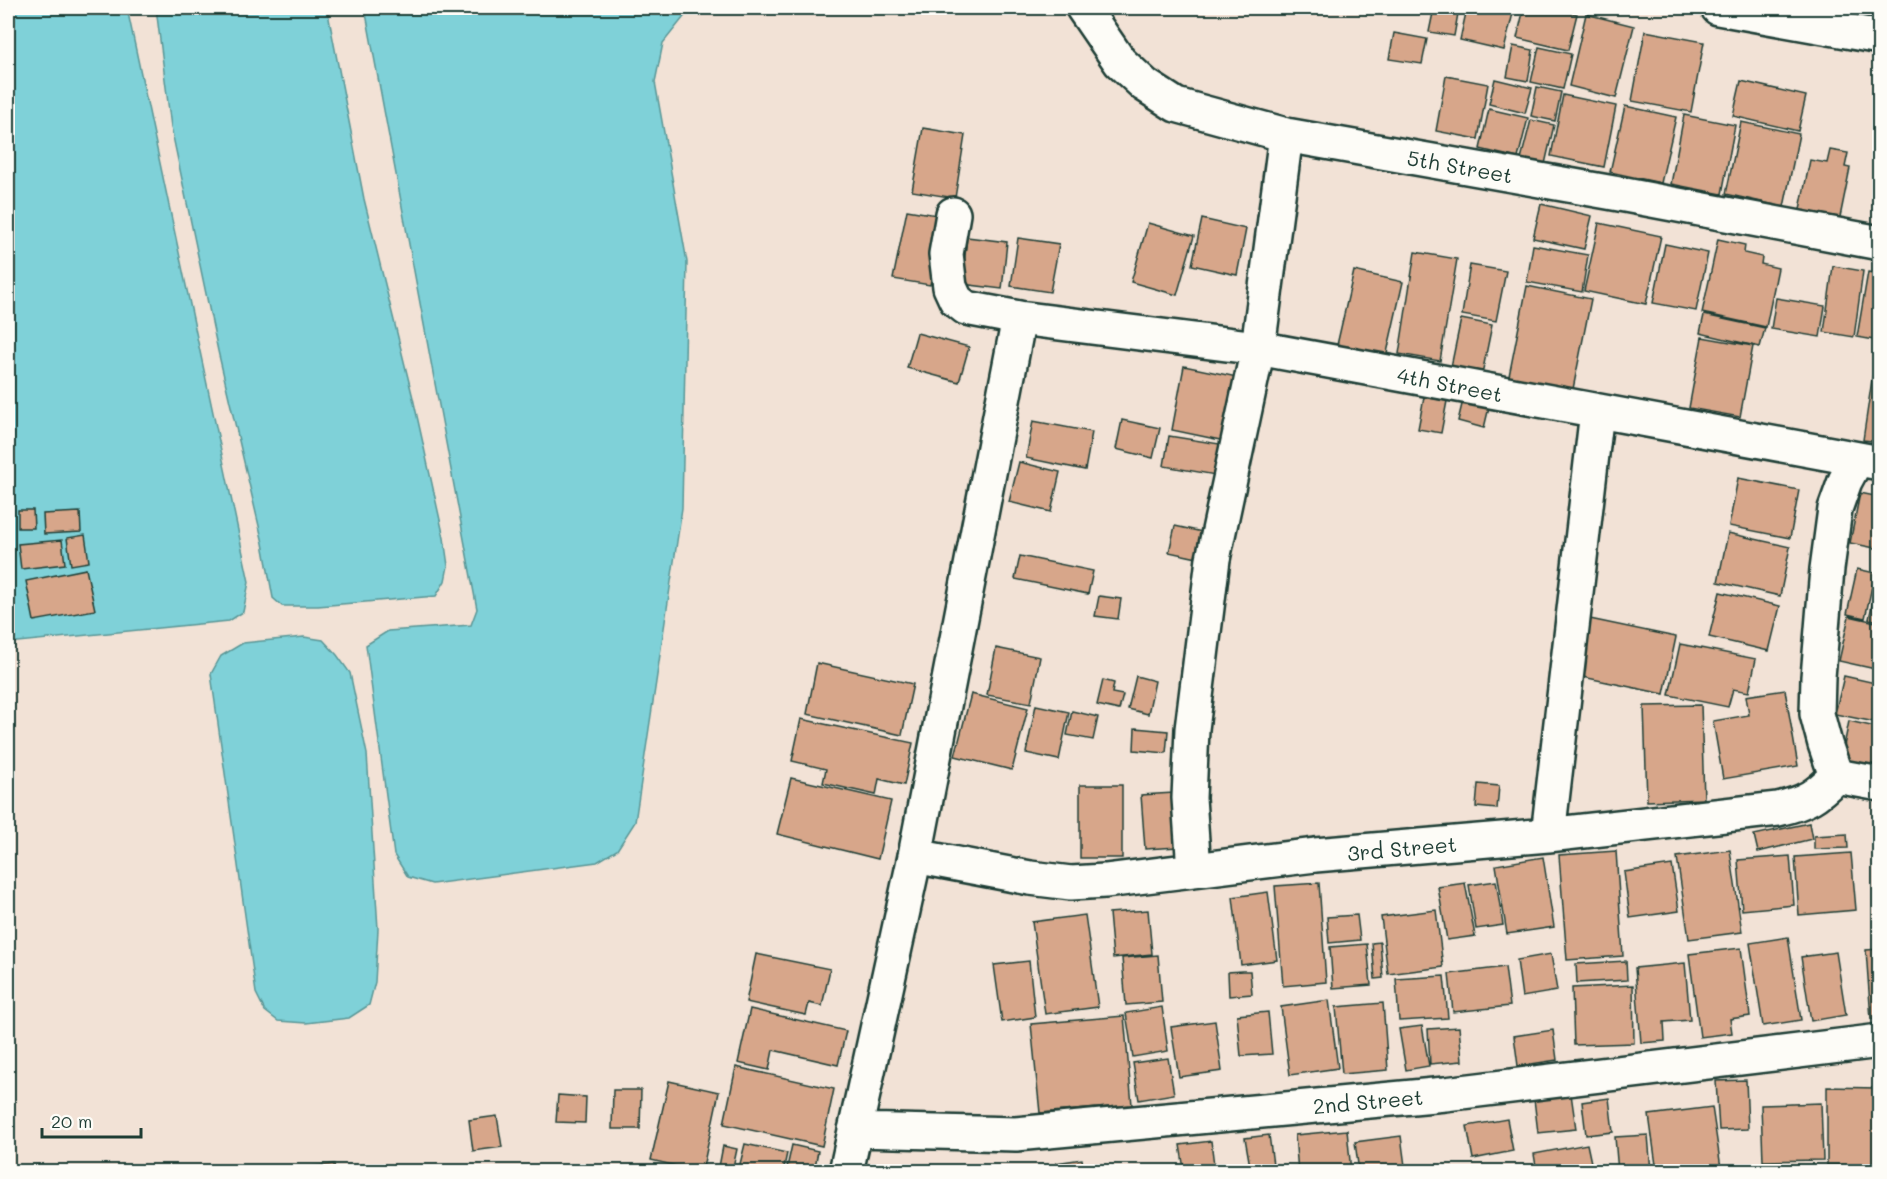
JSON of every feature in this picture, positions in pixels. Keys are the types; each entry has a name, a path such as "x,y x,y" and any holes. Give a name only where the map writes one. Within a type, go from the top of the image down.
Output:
{"street":[{"name":"5th Street","path":"1083,8 1120,62 1145,85 1176,105 1286,135 1880,243"},
{"path":"1718,8 1880,37"},
{"path":"1194,870 1189,798 1192,729 1213,559 1258,348 1286,135"},
{"name":"4th Street","path":"953,214 946,254 950,286 956,300 966,308 1019,318 1258,348 1868,461"},
{"path":"846,1172 915,856 1019,318"},
{"path":"1548,835 1597,411"},
{"path":"1868,461 1845,481 1835,509 1827,569 1817,714 1836,776 1880,783"},
{"name":"3rd Street","path":"915,856 1030,878 1071,883 1106,881 1315,855 1548,835 1778,808 1800,804 1819,793 1836,776"},
{"name":"2nd Street","path":"855,1130 1016,1134 1445,1094 1880,1041"}],"water":[{"path":"8,8 127,8 249,582 243,612 229,621 8,643"},
{"path":"156,8 327,8 364,199 413,398 444,538 448,566 445,581 436,596 318,606 282,606 273,598 263,543 218,351 171,127"},
{"path":"365,8 691,8 663,43 655,82 687,262 682,508 635,822 617,850 597,862 432,884 408,877 394,855 366,645 388,631 471,625 477,609"},
{"path":"304,637 323,640 350,673 367,754 378,929 375,982 369,1005 349,1018 306,1023 278,1021 265,1011 256,993 211,674 221,656 243,643"}],"building":[{"path":"1434,8 1459,8 1454,36 1429,32"},
{"path":"1467,8 1514,9 1504,50 1460,40"},
{"path":"1524,8 1551,8 1577,14 1568,50 1517,38"},
{"path":"1818,8 1876,8 1872,22"},
{"path":"1586,14 1634,26 1616,98 1569,86"},
{"path":"1645,31 1704,42 1691,112 1632,101"},
{"path":"1394,33 1427,39 1422,64 1389,59"},
{"path":"1513,46 1533,50 1528,81 1507,77"},
{"path":"1539,47 1571,54 1563,89 1531,82"},
{"path":"1446,76 1488,84 1478,139 1436,131"},
{"path":"1495,79 1532,88 1525,113 1489,104"},
{"path":"1741,81 1806,96 1798,131 1733,116"},
{"path":"1537,87 1561,92 1555,121 1531,116"},
{"path":"1563,95 1616,106 1604,167 1551,156"},
{"path":"1625,106 1676,117 1661,183 1610,172"},
{"path":"1489,109 1528,118 1518,158 1480,149"},
{"path":"1684,115 1735,125 1722,194 1671,184"},
{"path":"1531,120 1554,125 1545,164 1521,159"},
{"path":"1741,122 1799,134 1784,207 1726,194"},
{"path":"923,128 965,135 955,198 912,191"},
{"path":"1830,150 1848,153 1845,167 1850,168 1839,222 1799,214 1810,160 1827,163"},
{"path":"1541,204 1592,216 1584,249 1533,238"},
{"path":"907,210 943,216 930,285 893,279"},
{"path":"1202,219 1246,229 1237,275 1192,265"},
{"path":"1148,223 1194,236 1177,295 1131,282"},
{"path":"1599,223 1661,236 1646,304 1584,291"},
{"path":"967,237 1007,242 1002,289 962,284"},
{"path":"1018,238 1059,244 1050,292 1011,286"},
{"path":"1718,239 1745,245 1744,253 1762,257 1761,264 1778,268 1766,327 1702,313"},
{"path":"1665,244 1708,253 1696,311 1653,303"},
{"path":"1533,245 1588,255 1582,292 1527,282"},
{"path":"1415,252 1457,259 1440,361 1399,354"},
{"path":"1470,265 1506,271 1496,321 1462,315"},
{"path":"1833,266 1863,271 1854,337 1824,332"},
{"path":"1354,271 1403,282 1386,357 1337,345"},
{"path":"1868,272 1880,274 1880,341 1857,337"},
{"path":"1527,286 1591,299 1571,399 1507,386"},
{"path":"1776,298 1825,306 1820,337 1771,329"},
{"path":"1704,315 1765,328 1760,347 1700,333"},
{"path":"1461,319 1492,325 1482,374 1451,367"},
{"path":"917,333 969,347 959,382 907,368"},
{"path":"1702,337 1753,346 1740,417 1689,408"},
{"path":"1877,346 1880,347 1880,442 1863,440"},
{"path":"1184,366 1242,378 1230,442 1172,430"},
{"path":"1464,396 1490,403 1484,428 1458,421"},
{"path":"1424,397 1447,401 1441,433 1418,429"},
{"path":"1122,420 1160,428 1153,458 1116,449"},
{"path":"1033,421 1092,432 1085,470 1026,458"},
{"path":"1169,436 1226,445 1221,476 1164,466"},
{"path":"1019,462 1060,472 1051,512 1009,502"},
{"path":"1738,478 1799,490 1790,538 1729,526"},
{"path":"1860,493 1880,497 1880,549 1850,543"},
{"path":"18,510 33,510 34,528 18,528"},
{"path":"80,512 81,532 44,534 43,514"},
{"path":"1175,526 1207,533 1202,559 1169,552"},
{"path":"1728,533 1790,547 1780,596 1718,582"},
{"path":"85,535 89,562 71,565 67,538"},
{"path":"62,540 65,564 21,569 18,544"},
{"path":"1020,556 1093,571 1088,594 1015,579"},
{"path":"86,569 95,610 34,621 26,581"},
{"path":"1857,569 1875,573 1865,618 1847,614"},
{"path":"1880,569 1880,621 1869,619"},
{"path":"1720,592 1780,606 1769,651 1709,637"},
{"path":"1099,596 1121,599 1118,619 1095,616"},
{"path":"1849,616 1880,623 1880,670 1839,661"},
{"path":"1590,619 1676,637 1664,694 1578,676"},
{"path":"1680,644 1756,659 1749,692 1733,689 1728,707 1669,695"},
{"path":"996,648 1040,657 1031,703 987,695"},
{"path":"817,663 913,684 902,735 807,714"},
{"path":"1136,676 1155,681 1148,714 1128,709"},
{"path":"1844,676 1880,684 1880,723 1835,714"},
{"path":"1103,680 1114,683 1112,693 1123,695 1119,710 1097,705"},
{"path":"1785,690 1798,766 1723,779 1713,721 1749,715 1746,696"},
{"path":"971,694 1028,708 1012,770 955,756"},
{"path":"1036,705 1069,712 1059,760 1026,753"},
{"path":"1701,705 1704,799 1647,801 1644,706"},
{"path":"1072,711 1098,717 1093,740 1067,735"},
{"path":"801,719 913,743 904,785 879,779 876,795 823,783 826,769 792,761"},
{"path":"1849,721 1880,728 1880,769 1841,761"},
{"path":"1135,728 1168,731 1166,753 1134,750"},
{"path":"791,778 891,801 878,859 777,834"},
{"path":"1478,784 1499,786 1497,809 1476,807"},
{"path":"1080,785 1122,785 1122,858 1080,858"},
{"path":"1174,793 1178,847 1145,849 1141,795"},
{"path":"1809,823 1812,839 1758,852 1754,835"},
{"path":"1847,834 1848,848 1814,849 1814,836"},
{"path":"1730,850 1742,932 1689,939 1677,857"},
{"path":"1616,851 1623,956 1567,960 1559,855"},
{"path":"1851,853 1856,910 1799,915 1795,857"},
{"path":"1790,856 1794,905 1742,910 1738,860"},
{"path":"1543,857 1554,927 1507,934 1496,865"},
{"path":"1672,865 1679,911 1630,918 1624,872"},
{"path":"1496,881 1503,925 1476,929 1469,885"},
{"path":"1319,883 1326,982 1283,986 1275,886"},
{"path":"1465,883 1475,936 1447,940 1438,887"},
{"path":"1268,892 1277,960 1241,965 1233,897"},
{"path":"1148,910 1152,954 1113,958 1109,913"},
{"path":"1436,910 1443,967 1388,974 1381,917"},
{"path":"1085,915 1098,1007 1045,1014 1032,922"},
{"path":"1357,915 1360,940 1329,943 1327,917"},
{"path":"1788,937 1801,1020 1763,1026 1750,943"},
{"path":"1380,942 1383,978 1375,979 1372,943"},
{"path":"1367,944 1371,985 1333,988 1330,947"},
{"path":"1741,948 1750,1016 1730,1019 1732,1033 1700,1037 1689,954"},
{"path":"1880,949 1880,1019 1871,1019 1866,950"},
{"path":"1836,952 1846,1015 1811,1021 1801,957"},
{"path":"756,954 830,969 822,1006 809,1003 806,1015 746,1002"},
{"path":"1551,954 1557,991 1522,997 1517,960"},
{"path":"1158,955 1162,1002 1126,1005 1122,958"},
{"path":"1029,961 1035,1017 1002,1022 994,965"},
{"path":"1626,961 1627,980 1577,983 1576,964"},
{"path":"1685,963 1690,1020 1664,1022 1665,1041 1641,1043 1635,968"},
{"path":"1505,967 1510,1006 1453,1012 1449,974"},
{"path":"1250,971 1252,994 1229,996 1228,972"},
{"path":"1444,976 1448,1018 1399,1021 1396,979"},
{"path":"1633,985 1634,1043 1574,1045 1572,988"},
{"path":"1329,1000 1338,1068 1290,1075 1281,1007"},
{"path":"1383,1003 1388,1070 1342,1074 1336,1007"},
{"path":"1162,1007 1168,1051 1133,1057 1126,1013"},
{"path":"750,1009 846,1031 838,1065 773,1050 769,1070 738,1063"},
{"path":"1268,1012 1272,1054 1241,1056 1237,1015"},
{"path":"1124,1016 1132,1105 1040,1113 1031,1024"},
{"path":"1215,1021 1222,1071 1179,1077 1171,1027"},
{"path":"1422,1026 1429,1066 1406,1070 1399,1029"},
{"path":"1459,1027 1462,1061 1430,1064 1428,1029"},
{"path":"1553,1030 1557,1060 1518,1066 1514,1036"},
{"path":"1168,1058 1174,1094 1139,1100 1133,1063"},
{"path":"736,1067 834,1089 822,1146 724,1124"},
{"path":"1746,1080 1748,1129 1719,1130 1716,1081"},
{"path":"669,1081 719,1092 702,1172 651,1160"},
{"path":"1827,1087 1876,1088 1875,1166 1827,1165"},
{"path":"613,1090 641,1090 640,1129 612,1129"},
{"path":"1571,1094 1576,1129 1538,1133 1534,1099"},
{"path":"558,1095 586,1097 585,1123 556,1122"},
{"path":"1609,1098 1613,1132 1586,1135 1582,1102"},
{"path":"1821,1103 1823,1160 1763,1161 1761,1105"},
{"path":"1712,1107 1721,1168 1699,1172 1657,1172 1649,1115"},
{"path":"497,1116 502,1147 473,1151 469,1120"},
{"path":"1507,1119 1513,1151 1473,1159 1467,1126"},
{"path":"1347,1130 1351,1172 1298,1172 1295,1135"},
{"path":"1269,1135 1274,1172 1251,1172 1245,1138"},
{"path":"1648,1135 1651,1172 1618,1172 1615,1137"},
{"path":"1401,1136 1405,1166 1359,1172 1355,1142"},
{"path":"1211,1141 1214,1165 1184,1169 1180,1145"},
{"path":"745,1144 787,1153 783,1172 738,1172"},
{"path":"1587,1144 1593,1172 1537,1172 1534,1154"},
{"path":"792,1145 818,1151 814,1172 786,1172"},
{"path":"723,1146 737,1149 732,1172 718,1172"},
{"path":"1082,1159 1084,1172 1057,1172 1056,1163"},
{"path":"334,1164 335,1172 311,1172 310,1167"}]}
